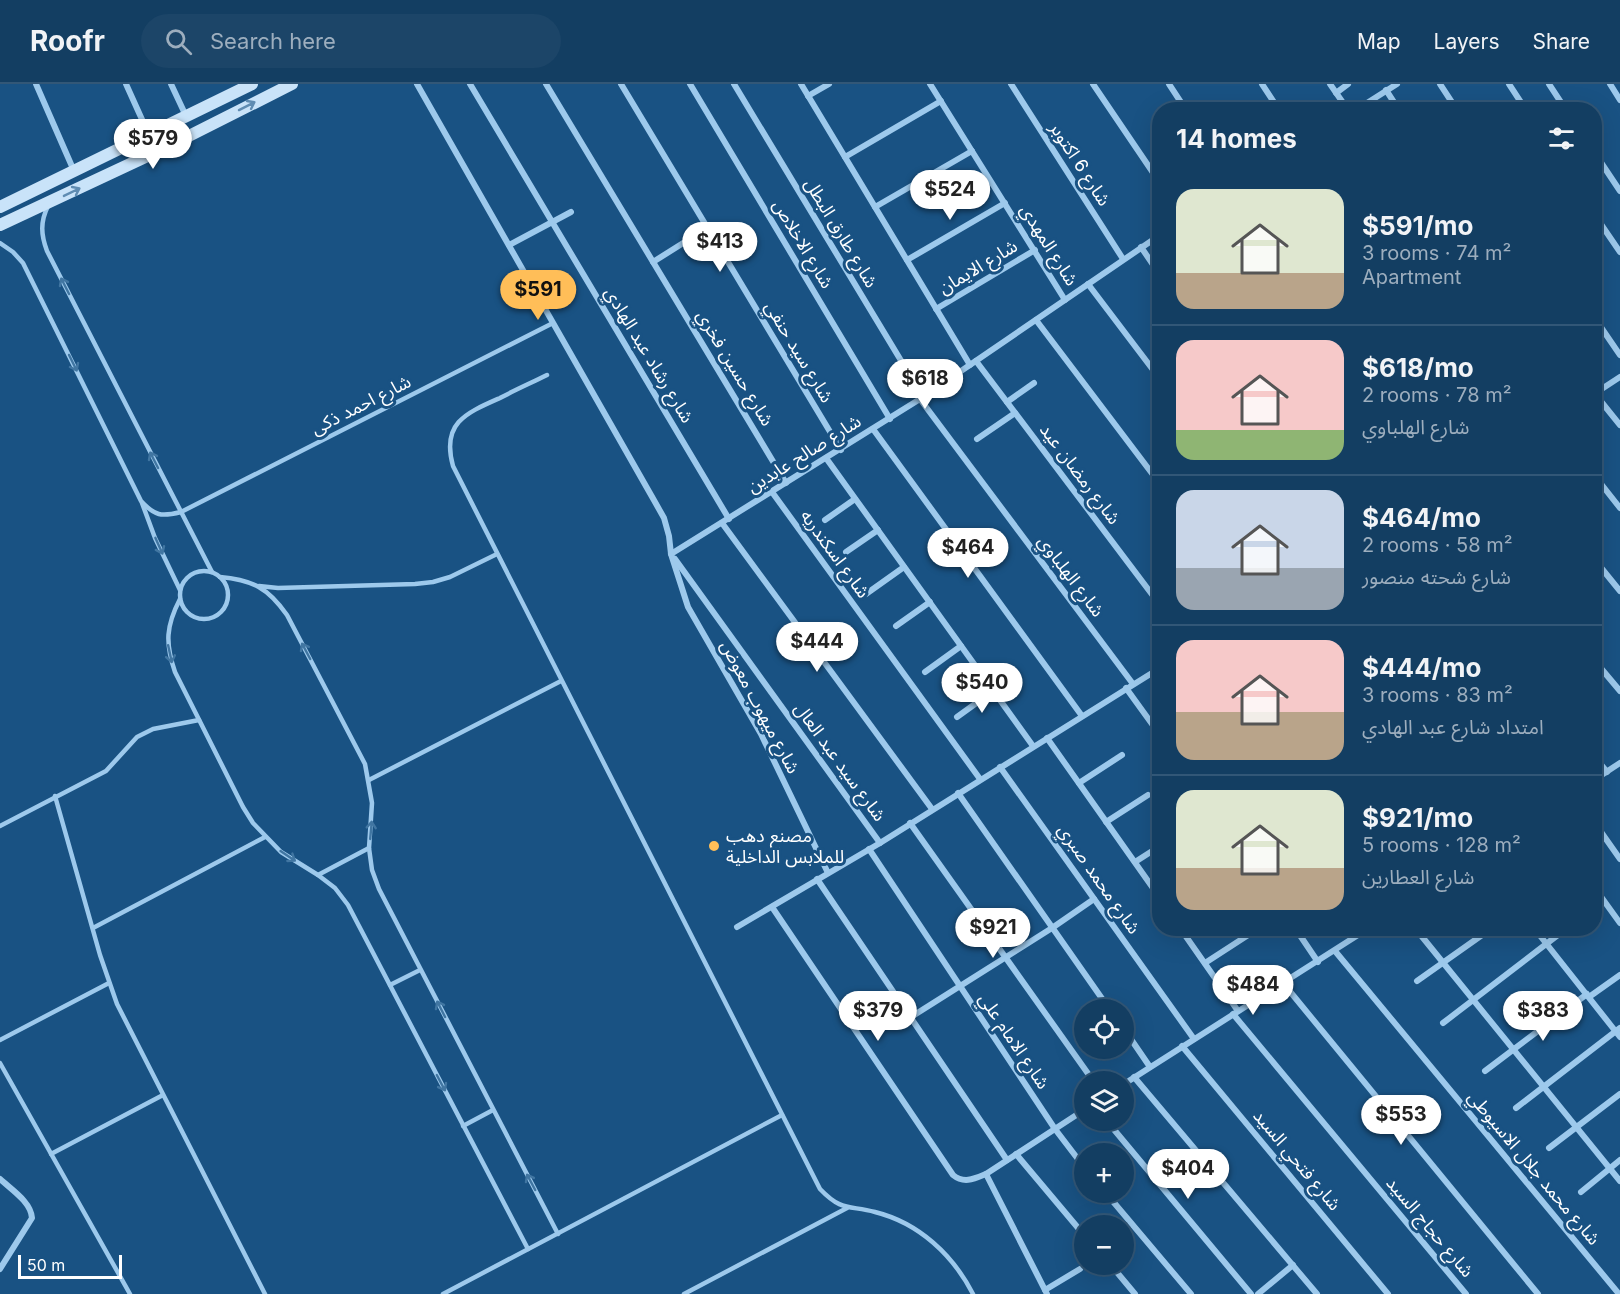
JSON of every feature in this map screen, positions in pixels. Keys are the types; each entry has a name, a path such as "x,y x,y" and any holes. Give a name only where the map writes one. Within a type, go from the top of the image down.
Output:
{"street":[{"path":"36,84 74,171"},
{"path":"126,84 149,135"},
{"path":"171,84 186,117"},
{"path":"252,84 229,89 186,117 1,204 5,223 292,84"},
{"name":"شارع ميهوب معوض","path":"417,84 660,510 688,607 760,734 828,873"},
{"name":"شارع رشاد عبد الهادي","path":"470,84 729,519"},
{"name":"شارع حسين فخري","path":"546,84 786,483"},
{"name":"شارع سيد حنفي","path":"621,84 841,450"},
{"name":"شارع الاخلاص","path":"690,84 890,419"},
{"name":"شارع طارق البطل","path":"734,84 922,398"},
{"path":"801,84 970,365"},
{"path":"808,96 829,84"},
{"name":"شارع المهدي","path":"930,84 1065,300"},
{"name":"شارع 6 اكتوبر","path":"1011,84 1123,260"},
{"path":"1093,84 1152,171"},
{"path":"1169,84 1181,102"},
{"path":"1262,84 1274,102"},
{"path":"1330,84 1342,102"},
{"path":"1336,93 1348,84"},
{"path":"1368,102 1397,84"},
{"path":"1440,84 1452,102"},
{"path":"1509,84 1521,102"},
{"path":"1549,84 1561,102"},
{"path":"1610,84 1620,100"},
{"path":"1386,90 1394,102"},
{"path":"845,157 941,101"},
{"path":"875,207 972,151"},
{"path":"1602,164 1620,191"},
{"path":"907,260 1005,203"},
{"path":"509,245 571,212"},
{"path":"1602,226 1620,252"},
{"path":"653,262 707,228"},
{"name":"شارع صالح عابدين","path":"671,554 890,419 1152,240"},
{"path":"1141,248 1152,264"},
{"name":"شارع الايمان","path":"936,309 1035,250"},
{"path":"1088,284 1152,368"},
{"path":"1036,320 1152,473"},
{"path":"1602,329 1620,356"},
{"name":"شارع رمضان عيد","path":"976,361 1152,594"},
{"path":"1602,389 1620,377"},
{"path":"1007,402 1034,383"},
{"name":"شارع الهلباوي","path":"922,398 1130,686 1152,722"},
{"path":"1602,402 1620,424"},
{"path":"977,440 1016,413"},
{"path":"873,429 1082,716"},
{"path":"826,458 1033,747"},
{"path":"1602,486 1620,508"},
{"name":"شارع اسكندريه","path":"772,492 980,779"},
{"path":"825,520 855,499"},
{"path":"722,523 932,809"},
{"path":"846,552 878,530"},
{"name":"شارع سيد عبد العال","path":"671,554 880,843"},
{"path":"866,594 904,567"},
{"path":"1602,569 1620,591"},
{"path":"896,626 930,602"},
{"path":"926,672 961,646"},
{"path":"1602,670 1620,691"},
{"path":"737,927 880,843 1152,673"},
{"path":"957,717 993,691"},
{"path":"1047,738 1152,886"},
{"path":"1079,783 1122,755"},
{"path":"1602,775 1620,763"},
{"path":"1602,766 1607,772"},
{"name":"شارع محمد صبري","path":"1000,767 1194,1039"},
{"path":"957,794 1102,999"},
{"path":"1106,822 1148,795"},
{"path":"910,823 1086,1071"},
{"path":"1602,833 1620,859"},
{"name":"شارع الامام علي","path":"869,849 1055,1129 1074,1154"},
{"path":"1135,862 1152,851"},
{"path":"817,879 1007,1160"},
{"path":"1602,898 1620,923"},
{"path":"910,1017 1053,928 1094,899"},
{"path":"772,906 953,1175 958,1179 965,1181 986,1173 1074,1117"},
{"name":"شارع حجاج السيد","path":"1186,936 1236,1012 1466,1294"},
{"path":"1205,963 1247,936"},
{"path":"1300,936 1318,962"},
{"path":"1317,1294 1134,1077 1357,936"},
{"path":"1421,936 1620,1181"},
{"path":"1417,981 1481,936"},
{"path":"1516,1108 1619,1032 1540,936"},
{"path":"1443,1023 1557,936"},
{"name":"شارع محمد جلال الاسيوطي","path":"1335,951 1619,1294"},
{"path":"1485,1071 1620,975"},
{"path":"1283,983 1538,1294"},
{"path":"1134,1044 1150,1067"},
{"name":"شارع فتحي السيد","path":"1182,1046 1388,1294"},
{"path":"1549,1148 1620,1094"},
{"path":"1115,1131 1251,1294"},
{"path":"1016,1154 1074,1222"},
{"path":"1581,1192 1620,1160"},
{"path":"986,1173 1046,1292 1074,1273"},
{"path":"0,1179 28,1205 32,1218 0,1269"},
{"path":"1114,1203 1191,1294"},
{"path":"1258,1294 1293,1264"},
{"path":"1119,1275 1135,1294"}],"lane":[{"path":"49,203 41,226 42,239 47,251 212,572"},
{"path":"0,243 23,263 141,501 155,538 180,590"},
{"name":"شارع احمد ذكى","path":"141,501 151,512 165,516 181,512 554,323"},
{"path":"547,375 470,412 458,422 450,435 448,451 453,466 820,1190 832,1201 847,1208 874,1211 901,1221 926,1236 947,1255 973,1294"},
{"path":"220,577 278,588 415,584 450,577 496,554"},
{"path":"180,599 188,614 204,619 212,618 225,607 228,599 225,583 212,572 202,571 192,574 184,581 180,590 180,599 171,616 167,635 168,654 175,672 243,807 265,837 281,852 335,888 348,905 528,1249"},
{"path":"259,586 276,599 287,615 358,749 369,780 372,803 369,848 372,870 379,890 558,1234"},
{"path":"369,780 561,681"},
{"path":"0,826 106,771 137,737 153,729 199,720"},
{"path":"56,796 109,983 126,1024 265,1294"},
{"path":"93,928 265,837"},
{"path":"318,875 369,848"},
{"path":"390,986 420,970"},
{"path":"0,1041 109,983"},
{"path":"0,1063 130,1294"},
{"path":"51,1154 163,1095"},
{"path":"463,1126 493,1110"},
{"path":"443,1294 782,1116"},
{"path":"684,1294 847,1208"}],"place":[{"name":"مصنع دهب للملابس الداخلية","path":"714,846"}]}
